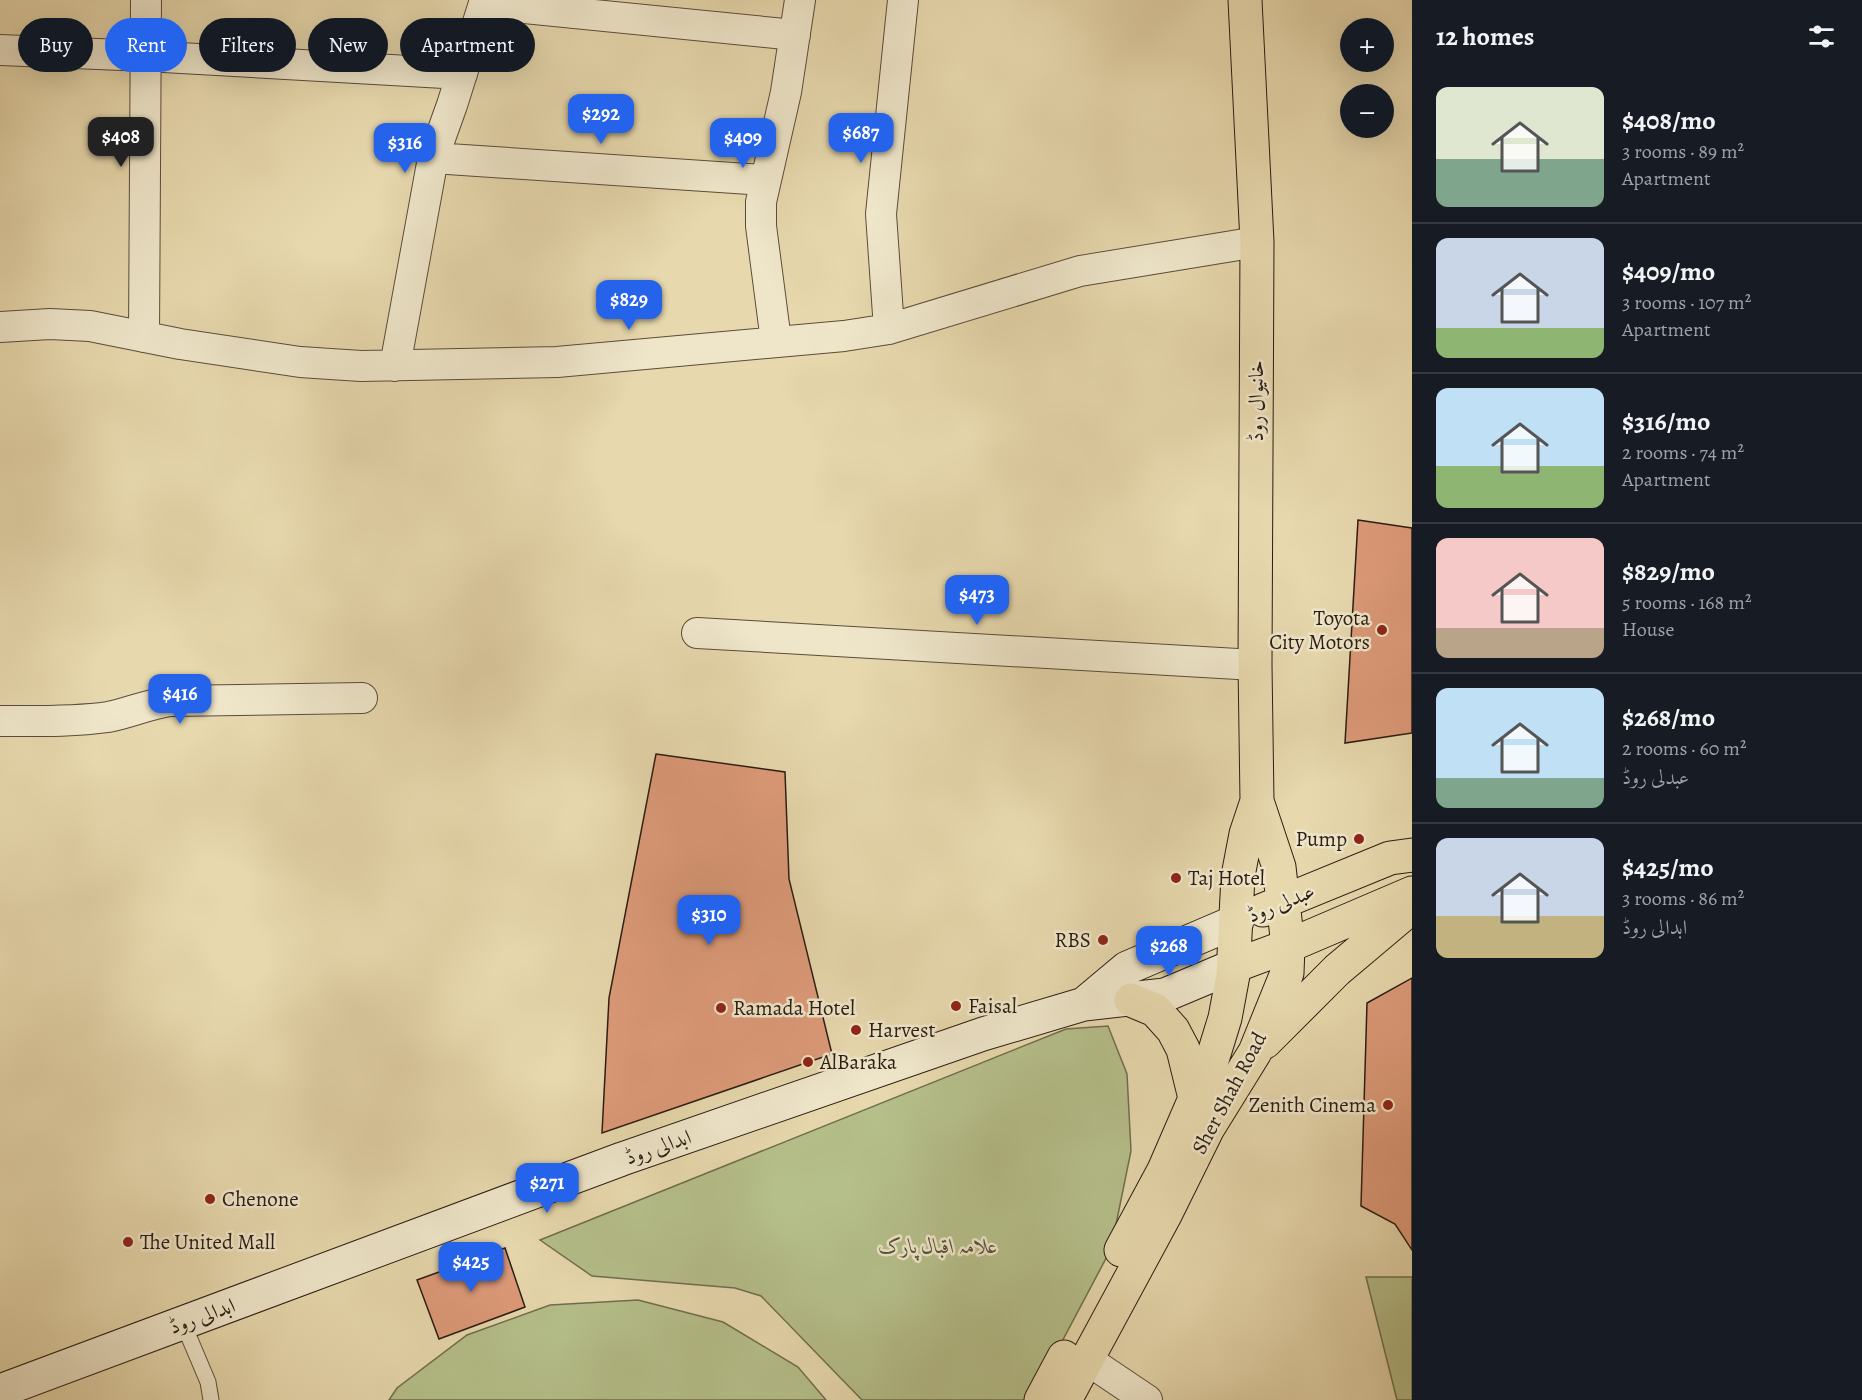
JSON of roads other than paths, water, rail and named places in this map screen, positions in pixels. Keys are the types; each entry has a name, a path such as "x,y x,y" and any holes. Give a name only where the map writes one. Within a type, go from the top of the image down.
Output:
{"main road":[{"name":"خانیوال روڈ","path":"1245,0 1257,242 1255,665 1257,801 1279,867 1282,902"},
{"name":"خانیوال روڈ","path":"1236,921 1238,876 1246,834 1257,801"},
{"name":"عبدلی روڈ","path":"1084,1004 1127,968 1390,858 1412,855"},
{"name":"عبدلی روڈ","path":"1084,1004 1165,995 1412,893"},
{"name":"Sher Shah Road","path":"1174,1174 1208,1128 1255,1052 1287,973 1288,946 1282,902"},
{"path":"1255,1052 1337,970 1412,907"},
{"name":"Sher Shah Road","path":"1174,1174 1195,1098 1213,1056 1225,1018 1234,966 1236,921"},
{"path":"1131,1000 1155,1010 1173,1030 1183,1049 1195,1098"},
{"name":"ابدالی روڈ","path":"0,1391 622,1159 983,1034 1084,1004"},
{"path":"1065,1400 1166,1215 1174,1174"},
{"path":"1041,1400 1174,1174"}],"street":[{"path":"146,0 146,18"},
{"path":"776,341 761,226 761,202 786,92 800,0"},
{"path":"889,329 881,213 903,0"},
{"path":"395,366 433,158 484,2 795,35"},
{"path":"0,50 105,54"},
{"path":"187,58 462,74"},
{"path":"144,337 146,72"},
{"path":"433,158 765,180"},
{"path":"0,327 50,324 90,326 180,344 300,362 361,366 557,362 844,336 889,329 1080,271 1257,242"},
{"path":"698,633 1255,665"},
{"path":"0,721 104,717 129,713 149,704 171,701 362,698"},
{"path":"1086,1359 1147,1400"}],"lane":[{"path":"183,1323 208,1382 211,1400"}],"place":[{"name":"Toyota City Motors","path":"1382,630"},
{"name":"Pump","path":"1359,839"},
{"name":"Taj Hotel","path":"1176,878"},
{"name":"RBS","path":"1103,940"},
{"name":"Faisal","path":"956,1006"},
{"name":"Ramada Hotel","path":"721,1008"},
{"name":"Harvest","path":"856,1030"},
{"name":"AlBaraka","path":"808,1062"},
{"name":"Zenith Cinema","path":"1388,1105"},
{"name":"Chenone","path":"210,1199"},
{"name":"The United Mall","path":"128,1242"}],"park label":[{"name":"علامہ اقبال پارک","path":"938,1246"}]}
